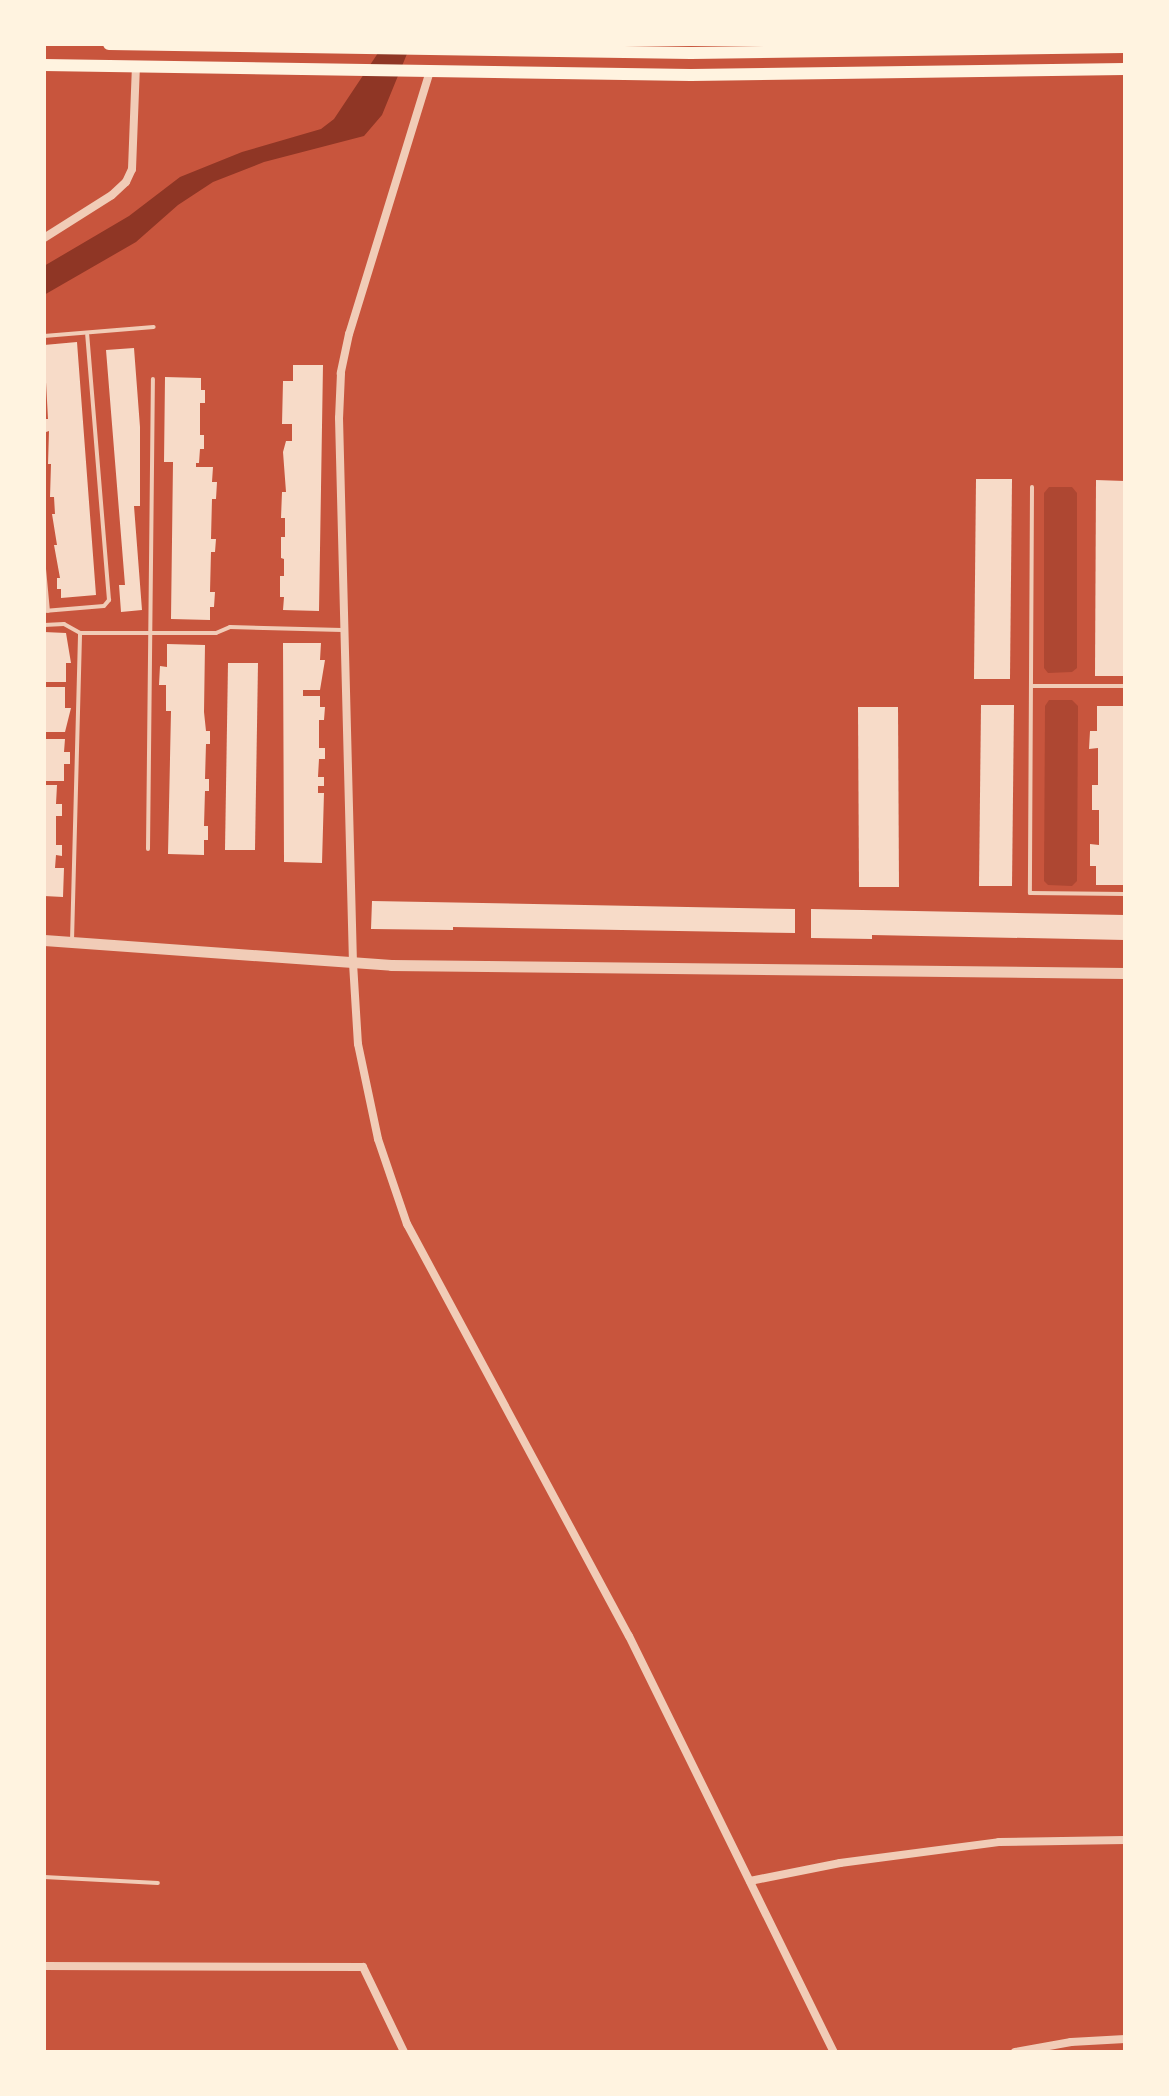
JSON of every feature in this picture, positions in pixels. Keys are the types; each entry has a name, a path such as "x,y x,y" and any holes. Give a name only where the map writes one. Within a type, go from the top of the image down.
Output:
{"main road":[{"path":"109,44 691,53 1125,47"},
{"path":"44,65 818,76 1125,69"}],"street":[{"path":"44,238 112,195 126,182 132,169 136,67"},
{"path":"430,71 349,334 341,373 353,963 358,1044 378,1139 407,1224 629,1636 834,2052"},
{"path":"44,940 353,963 1125,973"},
{"path":"750,1881 840,1863 999,1842 1125,1840"},
{"path":"44,1966 363,1967 404,2052"},
{"path":"1015,2052 1071,2042 1125,2039"}],"lane":[{"path":"44,336 87,335 154,327"},
{"path":"44,569 46,611 104,606 109,600 87,335"},
{"path":"148,849 153,379"},
{"path":"1032,487 1030,893 1125,894"},
{"path":"44,625 64,624 80,633 216,633 230,627 345,630"},
{"path":"72,942 80,633"},
{"path":"1031,686 1125,686"},
{"path":"44,1877 158,1883"}],"shaded area":[{"path":"384,44 411,44 382,115 364,136 264,162 213,182 178,205 136,242 44,295 44,266 129,216 180,177 242,152 321,129 334,119"},
{"path":"1049,487 1072,487 1077,493 1077,668 1072,672 1048,673 1044,668 1044,493"},
{"path":"1049,700 1072,700 1078,706 1077,881 1072,886 1048,885 1044,881 1045,706"}],"building":[{"path":"77,342 96,595 61,598 61,589 57,589 57,578 60,578 54,545 57,545 52,514 55,514 54,497 50,497 49,431 46,432 44,419 48,419 44,345"},
{"path":"134,348 140,427 140,506 134,506 142,610 121,612 119,585 125,585 106,350"},
{"path":"293,365 323,365 319,611 283,610 284,597 280,597 280,576 284,576 281,537 285,537 285,518 281,518 282,492 286,492 283,452 286,441 292,441 292,424 282,424 283,381 293,381"},
{"path":"165,377 201,378 201,390 205,390 205,403 200,403 200,435 204,435 204,449 200,449 196,467 213,467 212,482 217,482 216,499 212,499 211,539 216,539 215,552 211,552 210,592 215,592 210,620 171,619 173,462 164,462"},
{"path":"976,479 1012,479 1010,679 974,679"},
{"path":"1096,480 1125,481 1125,676 1095,676"},
{"path":"44,632 66,633 71,663 66,663 66,682 44,682"},
{"path":"283,643 321,643 320,660 325,660 320,690 303,690 303,696 320,696 320,707 325,707 324,720 319,720 319,748 325,748 325,759 319,759 318,777 324,777 324,786 318,786 318,793 324,793 322,863 284,862"},
{"path":"167,644 205,645 204,712 210,744 206,744 205,779 209,779 209,791 205,791 204,826 208,826 208,840 204,840 204,855 168,854 171,711 166,711 166,685 159,685 160,666 167,667"},
{"path":"228,663 258,663 255,850 225,850"},
{"path":"44,687 65,687 65,708 71,708 65,732 44,732"},
{"path":"981,705 1014,705 1012,886 979,886"},
{"path":"1097,706 1125,706 1125,885 1096,885 1096,866 1090,866 1090,844 1099,845 1099,810 1092,810 1092,785 1098,785 1098,748 1089,749 1090,731 1097,731"},
{"path":"858,707 898,707 899,887 859,887"},
{"path":"44,739 65,739 64,752 70,752 70,764 64,764 64,781 44,781"},
{"path":"44,785 57,785 56,804 62,804 62,816 56,816 56,845 62,845 62,856 56,855 55,868 64,868 63,897 44,896"},
{"path":"372,901 795,909 795,933 453,927 453,930 371,929"},
{"path":"811,909 1125,915 1125,940 872,935 872,939 811,938"}]}
